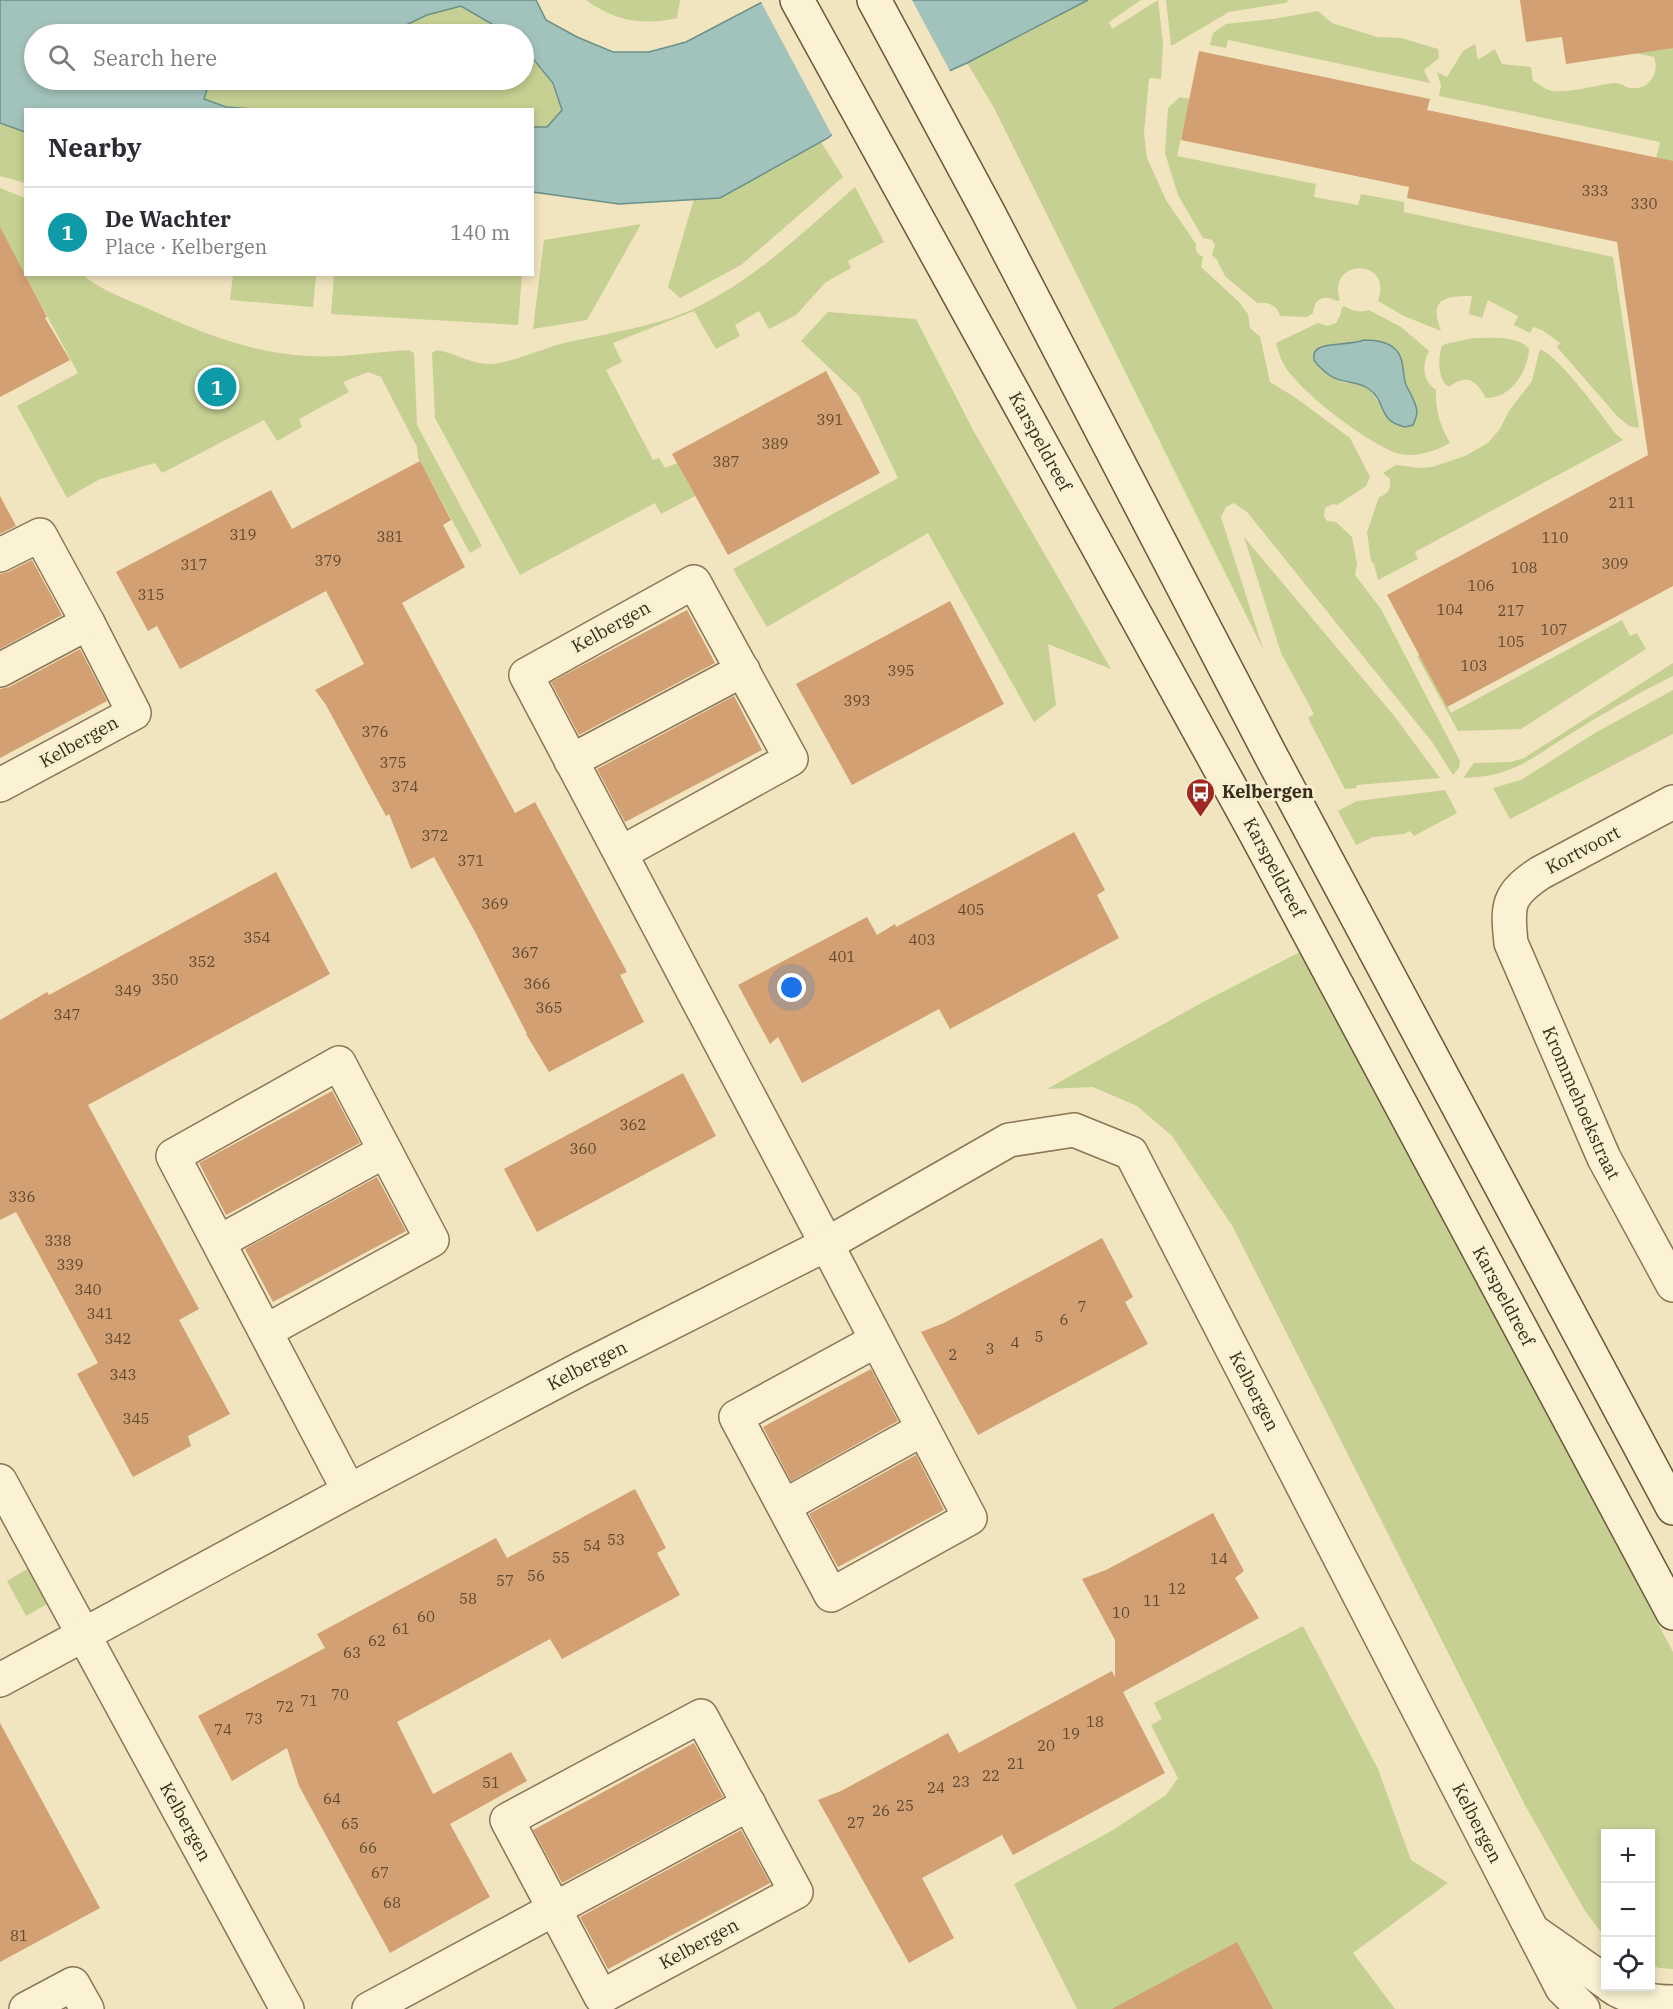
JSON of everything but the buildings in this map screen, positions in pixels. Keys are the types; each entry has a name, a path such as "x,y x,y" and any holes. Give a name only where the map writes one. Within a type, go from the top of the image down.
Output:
{"street":[{"name":"Karspeldreef","path":"797,0 1256,834 1673,1613"},
{"path":"874,0 987,210 1270,754 1673,1508"},
{"name":"Kelbergen","path":"0,555 40,534 134,712 0,785"},
{"name":"Kelbergen","path":"621,853 791,759 694,582 526,675 827,1244 970,1518 831,1595 736,1417 877,1340"},
{"path":"0,670 88,623"},
{"path":"571,761 742,670"},
{"name":"Kortvoort","path":"1508,912 1512,898 1525,883 1673,802"},
{"name":"Krommehoekstraat","path":"1508,912 1511,942 1604,1158 1673,1285"},
{"path":"266,1331 432,1240 339,1063 173,1156 349,1491"},
{"name":"Kelbergen","path":"0,1680 582,1368 827,1244 1009,1140 1074,1130 1131,1153 1562,1988 1583,2009"},
{"path":"219,1242 385,1151"},
{"path":"784,1506 923,1429"},
{"name":"Kelbergen","path":"0,1481 67,1606 85,1634 286,2009"},
{"name":"Kelbergen","path":"701,1716 796,1892 601,1997 555,1909 507,1820 701,1716"},
{"path":"369,2009 749,1804"},
{"name":"Kelbergen","path":"1532,1930 1601,1979"},
{"path":"26,2009 74,1984 87,2009"},
{"path":"1617,1991 1661,2002 1673,2002"}],"green space":[{"path":"586,0 680,0 677,18 653,22 618,17"},
{"path":"1088,0 1141,0 1109,22 1112,29 1158,0 1163,43 1161,79 1149,78 1144,133 1147,158 1166,200 1196,244 1197,252 1203,257 1201,267 1238,301 1248,314 1250,328 1260,337 1270,382 1296,398 1350,438 1370,477 1366,486 1337,505 1333,504 1325,508 1324,517 1327,521 1336,522 1352,537 1357,564 1355,575 1381,609 1460,761 1459,768 1453,775 1432,742 1247,512 1234,503 1226,507 1221,517 1263,649 993,106 967,63"},
{"path":"1166,0 1289,0 1285,3 1229,12 1171,45"},
{"path":"461,6 492,24 408,24 427,15"},
{"path":"1318,11 1332,23 1377,37 1401,38 1438,49 1439,58 1424,70 1430,83 1228,40 1226,48 1210,45 1213,33 1226,24"},
{"path":"1673,20 1673,170 1654,166 1660,142 1439,96 1441,86 1437,72 1447,77 1463,51 1475,44 1478,60 1495,49 1502,64 1531,67 1533,81 1551,91 1567,91 1614,83 1638,88 1652,79 1655,63 1654,57 1635,53"},
{"path":"534,60 553,83 562,110 547,127 534,127 534,108 235,108 204,99 207,90 534,90"},
{"path":"1180,97 1190,99 1177,156 1316,184 1314,197 1358,205 1361,194 1404,202 1404,212 1613,257 1639,428 1629,426 1618,417 1557,347 1560,343 1542,330 1533,327 1530,333 1514,325 1518,316 1488,300 1482,318 1469,314 1472,296 1453,297 1441,302 1437,312 1441,331 1404,316 1378,301 1380,287 1377,276 1369,270 1360,268 1350,270 1342,276 1338,286 1340,300 1321,299 1315,304 1313,313 1307,317 1280,316 1277,309 1271,305 1257,303 1225,276 1212,255 1215,245 1212,240 1203,238 1178,195 1165,153 1168,108"},
{"path":"0,123 24,132 24,183 0,176"},
{"path":"821,142 843,177 741,265 680,298 668,287 694,199 720,198"},
{"path":"855,187 884,242 848,261 851,268 826,282 796,315 769,329 759,311 735,325 740,336 716,349 694,311 613,343 622,362 606,370 653,460 659,458 665,468 677,463 695,496 661,514 655,503 520,575 435,418 432,353 437,350 476,362 498,363 564,343 629,330 676,316 714,298 757,270"},
{"path":"0,188 24,198 24,273 0,229"},
{"path":"641,224 587,320 533,329 544,240"},
{"path":"25,276 84,276 107,290 189,326 267,351 308,356 346,356 409,350 414,353 417,425 482,546 470,553 418,458 417,447 381,377 368,372 343,382 349,392 299,419 302,427 277,441 264,420 162,473 155,463 100,479 67,498 17,406 78,373"},
{"path":"233,276 316,276 313,307 230,300"},
{"path":"334,276 522,276 518,325 331,314"},
{"path":"1344,306 1356,311 1369,310 1401,327 1429,351 1425,362 1426,377 1436,390 1439,417 1450,443 1417,455 1397,453 1352,428 1304,389 1292,376 1279,354 1276,343 1318,323 1328,326 1336,323","holes":["1364,340 1401,358 1405,383 1417,409 1378,402 1367,388 1354,383 1341,382 1353,344"]},
{"path":"828,312 916,319 973,430 1111,669 1048,644 1056,705 1034,722 928,533 767,627 733,569 898,478 859,396 801,341"},
{"path":"1474,338 1511,339 1529,349 1522,374 1517,382 1503,394 1486,398 1479,387 1471,381 1461,380 1449,387 1442,379 1439,362 1442,346"},
{"path":"1540,349 1559,363 1623,440 1415,552 1418,559 1378,580 1371,561 1367,532 1379,497 1390,488 1390,479 1383,473 1396,465 1432,467 1465,456 1488,443 1532,381"},
{"path":"1244,537 1395,717 1440,778 1357,785 1356,788 1345,789 1308,718 1314,714 1281,653"},
{"path":"1622,620 1630,636 1637,633 1646,649 1521,729 1458,731 1417,656 1420,655 1451,713"},
{"path":"1673,663 1673,676 1609,711 1533,758 1496,774 1463,778 1474,763 1511,762 1524,758"},
{"path":"1673,690 1673,734 1510,819 1493,788 1521,780 1595,733"},
{"path":"1445,790 1457,813 1414,836 1410,831 1404,834 1373,837 1356,845 1338,811 1357,801"},
{"path":"1308,948 1534,1389 1673,1652 1673,1969 1655,1966 1655,1829 1601,1829 1601,1932 1585,1911 1526,1807 1233,1227 1172,1136 1137,1106 1093,1087 1047,1089 1203,1002"},
{"path":"29,1568 49,1603 26,1616 7,1581"},
{"path":"1303,1626 1378,1769 1411,1860 1448,1883 1353,1953 1395,2009 1077,2009 1014,1884 1113,1830 1166,1795 1178,1778 1151,1725 1162,1719 1154,1703"}],"water":[{"path":"0,0 536,0 546,20 577,37 613,52 649,52 686,42 766,0 1088,0 967,63 858,112 828,138 720,198 619,204 534,192 534,127 547,127 562,110 553,83 534,60 534,24 492,24 461,6 427,15 408,24 24,24 24,90 207,90 204,99 226,107 239,108 24,108 24,132 0,123"},
{"path":"1364,340 1385,343 1398,353 1402,361 1406,385 1417,411 1413,425 1405,427 1396,424 1386,416 1375,394 1369,389 1336,379 1314,360 1315,352 1323,346"}],"pier":[{"path":"760,0 912,0 951,73 859,114 833,137"}],"place":[{"name":"De Wachter","path":"217,387"},
{"name":"Kelbergen","path":"1201,818"}]}
